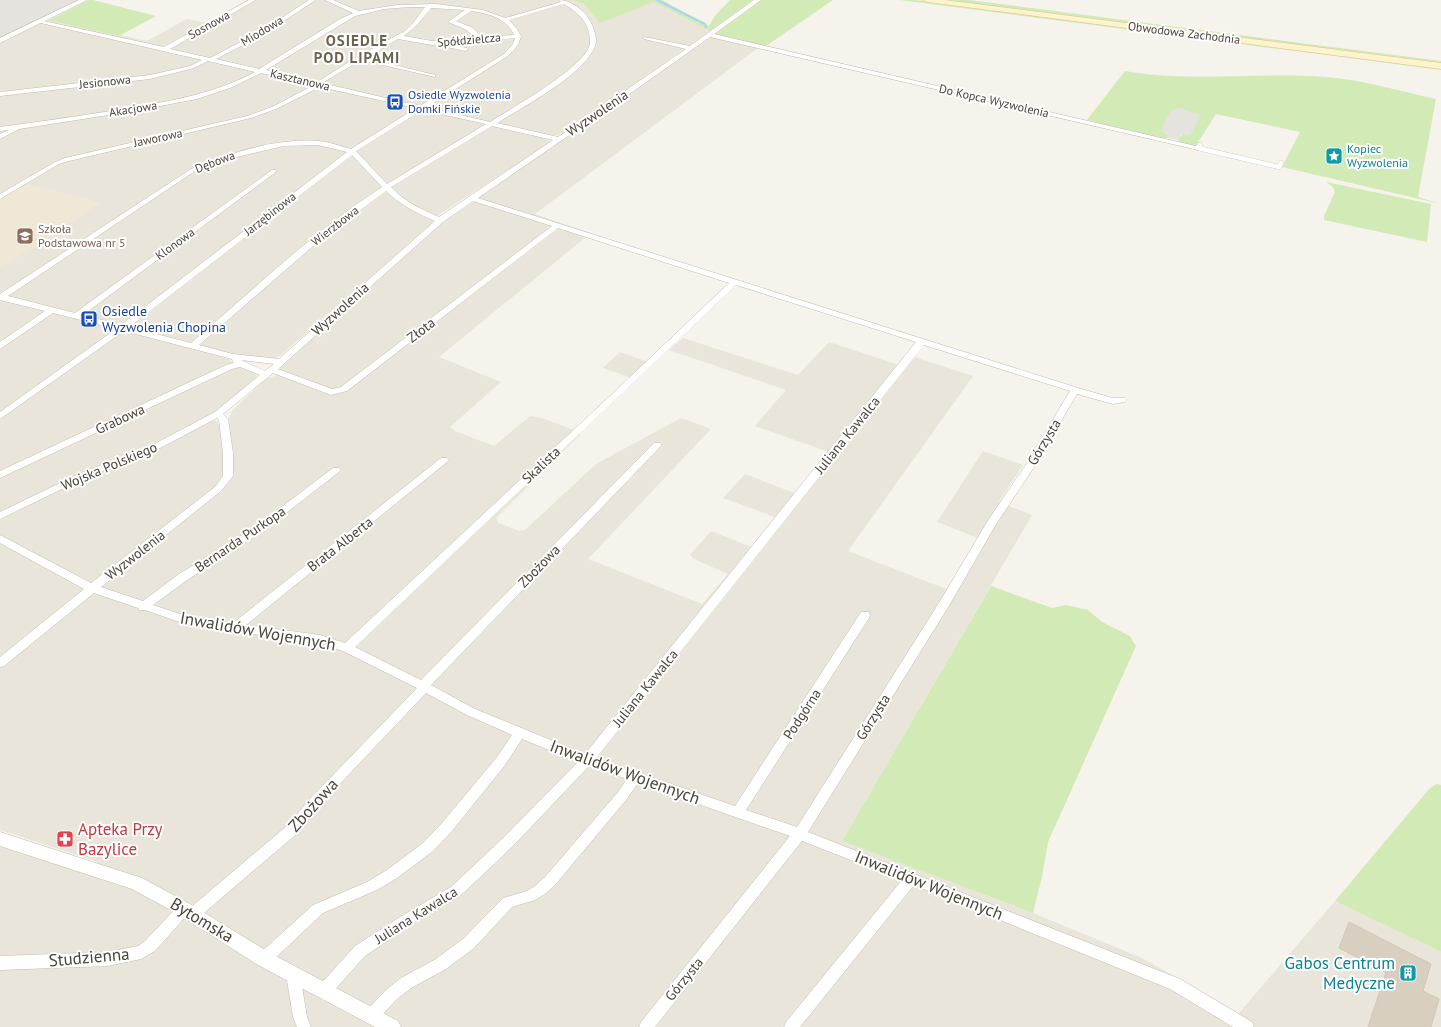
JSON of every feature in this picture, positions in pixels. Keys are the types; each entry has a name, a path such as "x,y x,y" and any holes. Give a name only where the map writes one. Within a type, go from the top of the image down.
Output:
{"main road":[{"name":"Obwodowa Zachodnia","path":"927,0 1441,66"}],"street":[{"path":"0,41 84,0"},
{"name":"Sosnowa","path":"165,49 253,0"},
{"name":"Miodowa","path":"209,59 256,36 313,0"},
{"path":"328,0 358,13"},
{"name":"Wyzwolenia","path":"0,663 92,588 218,490 228,476 228,453 223,419 218,414 270,372 440,220 691,48 758,0"},
{"path":"504,20 564,1"},
{"name":"Wierzbowa","path":"193,346 321,236 360,206 492,124 566,75 583,59 593,43 592,30 588,20 578,10 564,1"},
{"path":"318,84 359,58 402,35 418,21 426,4"},
{"name":"Akacjowa","path":"0,129 185,100 214,93 262,71 336,24 358,13 385,8 426,4 491,13 504,20"},
{"path":"470,9 451,22 477,33 480,39"},
{"path":"504,20 515,30 518,36"},
{"name":"Kasztanowa","path":"41,21 558,139"},
{"name":"Do Kopca Wyzwolenia","path":"709,35 1280,165"},
{"name":"Spółdzielcza","path":"397,37 432,43 518,36"},
{"name":"Jarzębinowa","path":"0,416 123,328 352,151 506,55 517,44 518,36"},
{"path":"646,38 691,48"},
{"path":"432,43 465,49"},
{"path":"359,58 433,76"},
{"name":"Jesionowa","path":"0,94 150,77 192,67 209,59"},
{"name":"Jaworowa","path":"0,197 57,163 67,159 249,117 274,108 318,84"},
{"path":"0,137 19,127"},
{"name":"Dębowa","path":"1,298 176,180 210,162 242,152 284,144 318,143 352,151"},
{"path":"352,151 396,197 414,209 440,220"},
{"name":"Klonowa","path":"77,316 274,171"},
{"path":"471,198 1075,390 1113,400 1122,400"},
{"name":"Złota","path":"233,358 241,364 331,392 344,389 558,225"},
{"name":"Skalista","path":"347,648 734,282"},
{"path":"1,298 77,316 233,358 250,358 281,362"},
{"path":"0,346 51,310"},
{"name":"Juliana Kawalca","path":"324,991 360,951 405,921 456,891 507,843 587,760 922,342"},
{"name":"Grabowa","path":"0,475 229,367 241,364"},
{"name":"Górzysta","path":"646,1027 800,834 938,613 990,524 1029,467 1075,390"},
{"name":"Wojska Polskiego","path":"0,516 88,473 142,454 218,414"},
{"name":"Zbożowa","path":"188,912 294,828 312,805 423,687 657,445"},
{"name":"Brata Alberta","path":"236,627 444,460"},
{"name":"Bernarda Purkopa","path":"143,607 183,576 259,529 336,470"},
{"name":"Inwalidów Wojennych","path":"0,539 92,588 143,607 188,621 320,639 347,648 401,674 471,712 520,734 587,760 800,834 912,878 1175,984 1247,1027"},
{"name":"Podgórna","path":"738,812 865,615"},
{"path":"264,959 318,909 339,898 372,886 392,874 428,847 447,827 520,734"},
{"path":"371,1016 390,995 406,983 441,964 469,943 508,902 530,896 540,890 571,857 636,776"},
{"name":"Bytomska","path":"0,839 136,883 188,912 264,959 392,1027"},
{"path":"791,1027 912,878"},
{"name":"Studzienna","path":"0,963 107,959 142,952 188,912"},
{"path":"293,974 300,1017 304,1027"}],"shaded area":[{"path":"0,0 78,0 0,38"},
{"path":"249,0 573,0 584,4 600,22 654,2 710,31 566,132 558,135 551,135 547,138 550,142 548,144 432,219 433,223 281,355 272,359 234,354 229,360 240,367 255,373 257,378 215,413 140,452 0,513 0,38 41,18 147,41 187,19 207,23"},
{"path":"715,34 762,45 535,214 591,233 439,357 501,382 450,427 455,431 494,446 530,416 542,418 579,432 580,435 496,518 498,523 520,531 525,530 596,464 681,418 711,429 588,559 702,604 728,574 694,559 690,555 711,531 751,547 775,517 723,498 745,474 802,496 832,453 755,426 786,390 669,350 683,338 798,375 829,342 902,366 911,356 973,376 848,551 949,590 978,538 937,522 983,451 1023,465 999,502 1032,515 842,841 1033,913 1142,958 1239,1013 1335,901 1441,952 1441,1027 0,1027 0,845 88,874 98,862 0,830 0,520 76,481 211,420 217,421 218,424 227,423 232,411 241,402 266,379 275,376 281,369 279,368 443,220 469,202 476,201 477,198"},
{"path":"1181,108 1193,114 1201,115 1190,135 1181,134 1178,140 1167,138 1167,134 1161,130 1171,110"},
{"name":"Szkoła Podstawowa nr 5","path":"26,184 101,203 0,269 0,201"},
{"path":"620,352 648,362 631,378 603,368"}],"green space":[{"path":"89,0 156,16 119,36 49,20"},
{"path":"573,0 662,0 709,26 714,17 730,0 753,0 710,31 654,2 600,23 584,4"},
{"path":"762,0 833,0 766,46 715,34"},
{"path":"900,0 915,0 1434,67 1441,68 1441,70"},
{"path":"939,0 969,0 1441,61 1441,65"},
{"path":"1125,71 1194,77 1287,75 1326,77 1374,84 1436,99 1418,197 1441,204 1282,167 1300,132 1216,114 1195,147 1179,142 1178,140 1201,115 1193,114 1181,108 1161,130 1168,135 1167,138 1163,139 1087,120"},
{"path":"1326,182 1431,204 1427,242 1324,220 1324,216 1335,192 1333,187"},
{"path":"991,586 1052,608 1066,605 1088,610 1102,622 1130,636 1136,646 1048,842 1042,877 1033,913 842,841"},
{"path":"1437,784 1441,785 1441,952 1335,901 1430,788"}],"building":[{"name":"Gabos Centrum Medyczne","path":"1349,922 1431,964 1423,991 1439,999 1431,1027 1368,1027 1386,972 1339,948"}],"waterway":[{"path":"657,0 705,24 706,27"}],"place":[{"name":"Osiedle Wyzwolenia Domki Fińskie","path":"395,102"},
{"name":"Kopiec Wyzwolenia","path":"1334,156"},
{"name":"Szkoła Podstawowa nr 5","path":"25,236"},
{"name":"Osiedle Wyzwolenia Chopina","path":"89,319"},
{"name":"Apteka Przy Bazylice","path":"65,839"},
{"name":"Gabos Centrum Medyczne","path":"1408,973"}],"district":[{"name":"OSIEDLE POD LIPAMI","path":"357,50"}]}
